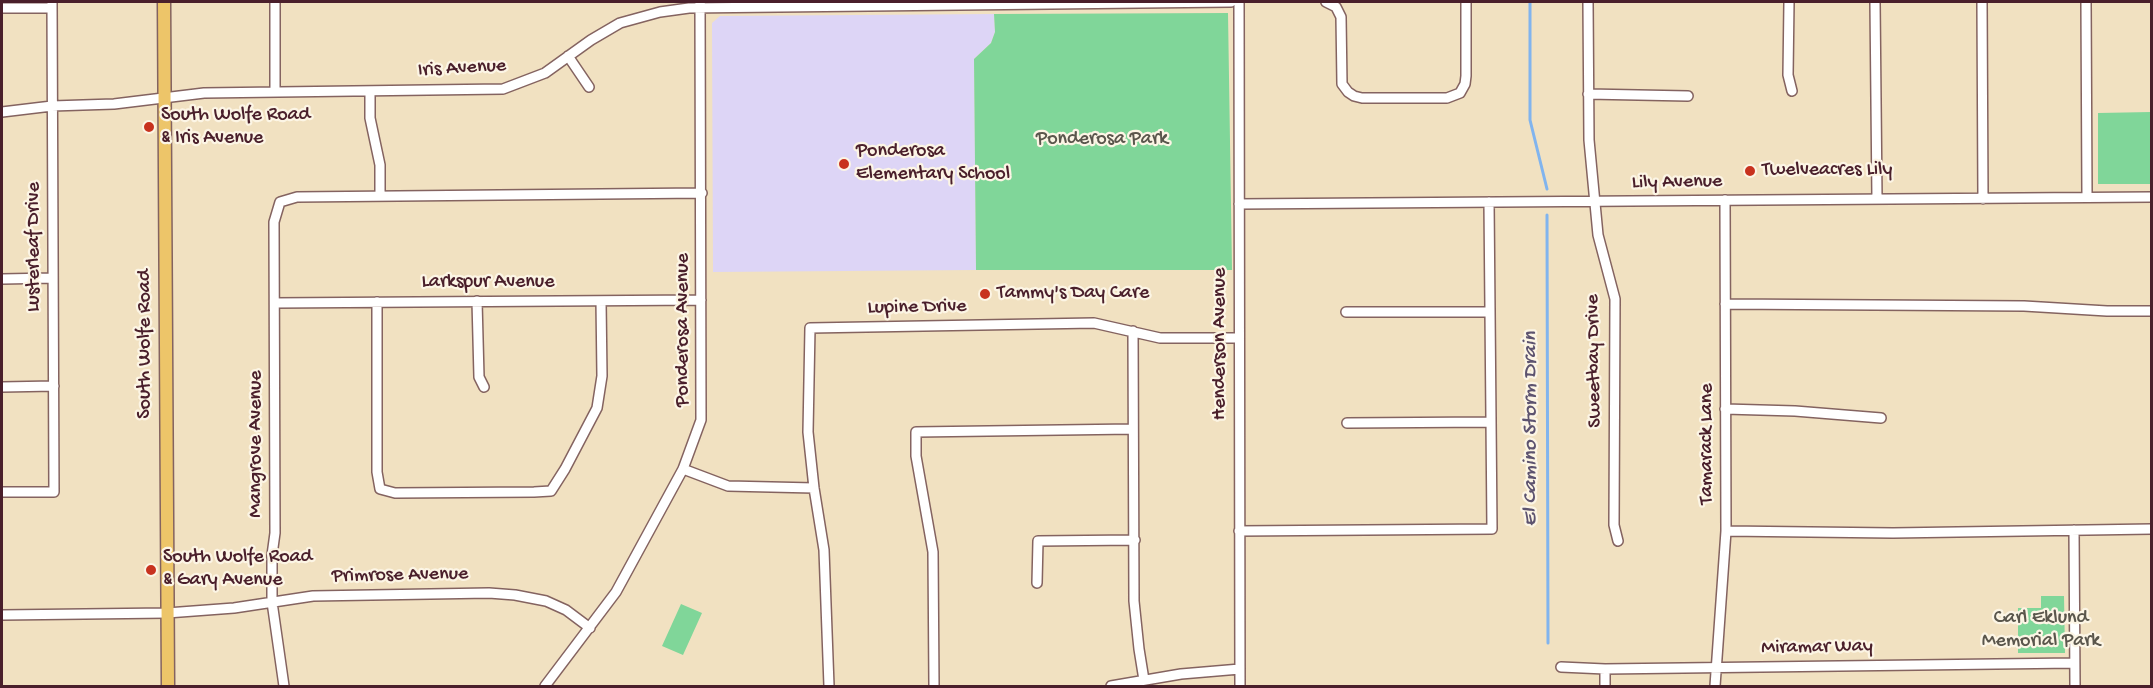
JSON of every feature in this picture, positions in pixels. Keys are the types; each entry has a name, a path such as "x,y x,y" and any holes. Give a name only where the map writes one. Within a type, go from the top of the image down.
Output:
{"main road":[{"name":"South Wolfe Road","path":"164,2 168,687"}],"street":[{"path":"275,2 275,90"},
{"name":"Iris Avenue","path":"2,111 52,106 114,104 204,93 275,90 503,89 545,73 591,40 620,23 700,4 1231,2"},
{"name":"Henderson Avenue","path":"1239,2 1240,687"},
{"path":"1326,2 1336,7 1342,21 1342,81 1348,93 1362,98 1447,98 1460,93 1465,84 1466,2"},
{"name":"Sweetbay Drive","path":"1588,2 1588,140 1598,235 1615,299 1614,525 1618,541"},
{"path":"1789,2 1788,75 1792,91"},
{"path":"1875,2 1877,199"},
{"path":"1982,2 1983,199"},
{"path":"2086,2 2087,197"},
{"path":"2,8 52,4"},
{"name":"Lusterleaf Drive","path":"2,492 54,492 52,4"},
{"name":"Ponderosa Avenue","path":"545,687 616,592 683,469 701,420 700,4"},
{"path":"568,56 589,87"},
{"path":"370,91 370,118 380,165 380,196 702,193"},
{"path":"1588,94 1688,96"},
{"name":"Mangrove Avenue","path":"284,687 272,602 275,533 274,222 280,202 297,197 380,196"},
{"name":"Lily Avenue","path":"1239,204 2151,197"},
{"name":"Tamarack Lane","path":"1715,687 1726,531 1725,200"},
{"path":"1239,531 1492,529 1489,202"},
{"path":"2,279 53,278"},
{"name":"Larkspur Avenue","path":"275,303 701,300"},
{"path":"377,302 377,472 380,489 395,493 551,491 594,417 599,399 602,376 601,301"},
{"path":"477,302 479,377 484,387"},
{"path":"1725,304 2024,306 2151,311"},
{"path":"1346,312 1490,312"},
{"name":"Lupine Drive","path":"814,488 808,432 810,328 1094,322 1160,338 1239,338"},
{"path":"1133,331 1134,601 1144,680"},
{"path":"2,387 54,386"},
{"path":"1725,410 1796,411 1881,418"},
{"path":"1347,423 1490,422"},
{"path":"934,687 933,552 916,456 916,432 1133,429"},
{"path":"683,469 728,486 814,488 824,550 829,687"},
{"path":"1726,531 1893,533 2151,529"},
{"path":"2074,530 2075,687"},
{"path":"1037,583 1038,541 1135,540"},
{"name":"Primrose Avenue","path":"2,615 167,613 234,608 312,596 480,593 514,595 546,601 566,610 590,628"},
{"name":"Miramar Way","path":"1561,667 1605,669 2074,663"},
{"path":"1111,687 1181,674 1240,669"},
{"path":"1605,669 1605,687"}],"shaded area":[{"name":"Ponderosa Elementary School","path":"994,14 995,32 991,43 974,59 976,270 713,272 712,23 720,16"}],"green space":[{"name":"Ponderosa Park","path":"1228,13 1232,270 976,270 974,59 991,43 995,32 994,14"},
{"path":"2151,112 2151,184 2098,184 2098,113"},
{"name":"Carl Eklund Memorial Park","path":"2041,596 2064,596 2065,653 2018,653 2018,608 2041,608"},
{"path":"681,604 702,613 683,655 662,646"}],"waterway":[{"name":"El Camino Storm Drain","path":"1530,2 1530,120 1547,189"},
{"name":"El Camino Storm Drain","path":"1547,215 1548,643"}],"place":[{"name":"South Wolfe Road & Iris Avenue","path":"149,127"},
{"name":"Ponderosa Elementary School","path":"844,164"},
{"name":"Twelveacres Lily","path":"1750,171"},
{"name":"Tammy's Day Care","path":"985,294"},
{"name":"South Wolfe Road & Gary Avenue","path":"151,570"}]}
